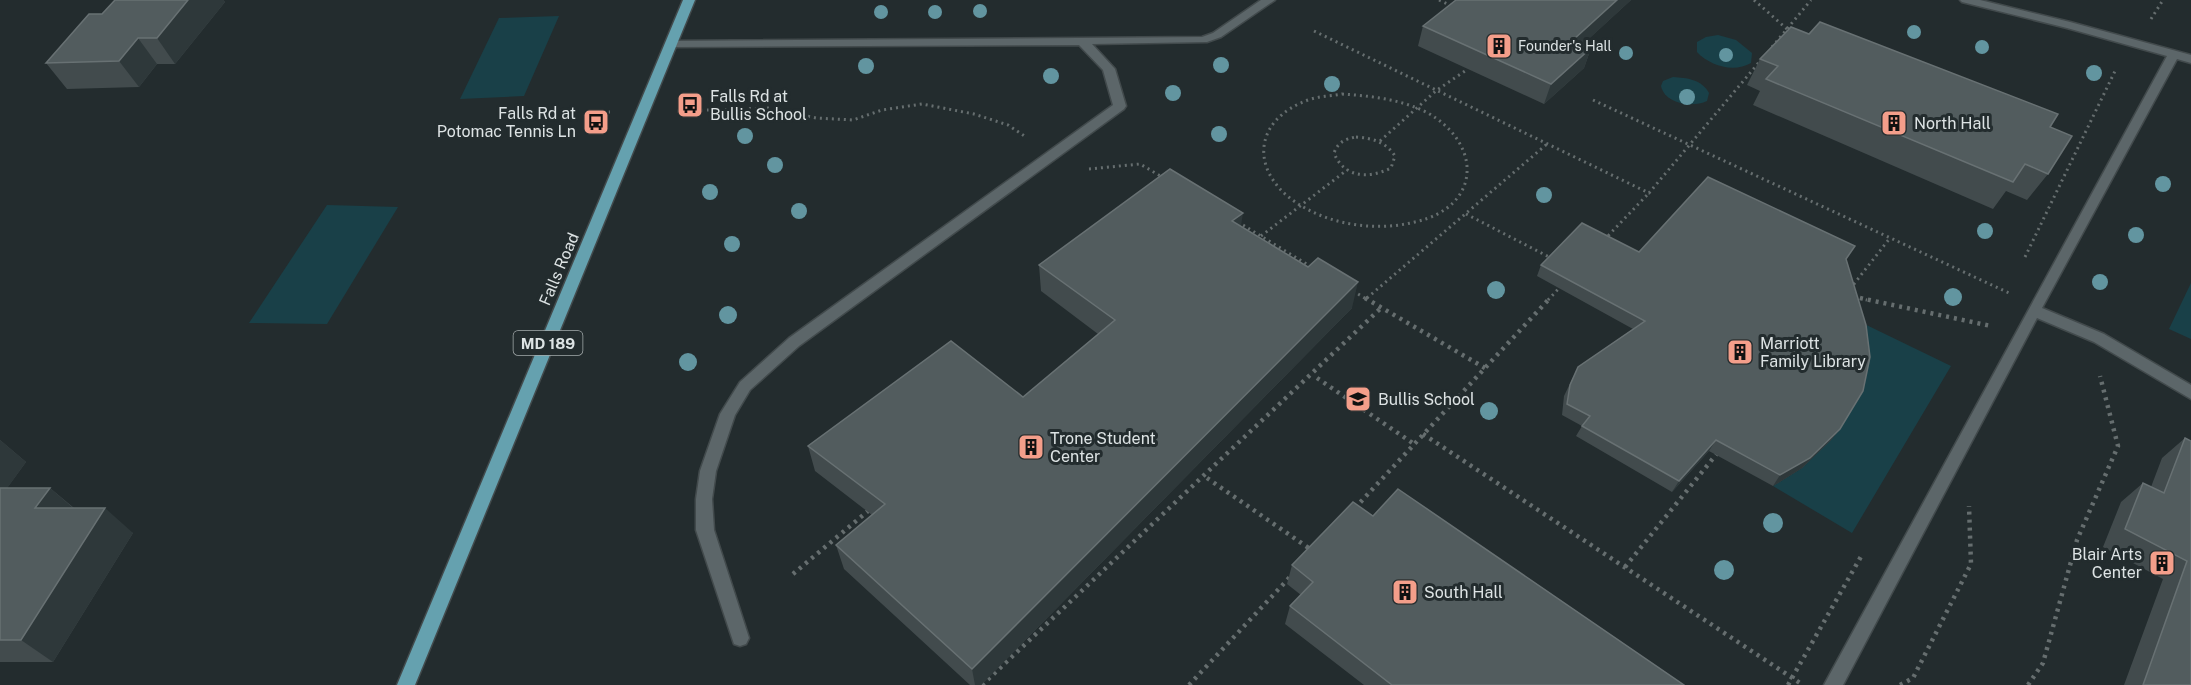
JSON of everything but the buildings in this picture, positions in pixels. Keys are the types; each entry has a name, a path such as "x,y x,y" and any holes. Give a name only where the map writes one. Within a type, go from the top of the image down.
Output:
{"main road":[{"name":"Falls Road","path":"406,685 689,0"}],"lane":[{"path":"673,43 1203,40 1217,35 1269,0"},
{"path":"1966,0 2191,59"},
{"path":"740,638 705,530 704,499 708,471 728,414 745,386 794,342 1120,106 1109,69 1082,41"},
{"path":"1833,685 2174,54"},
{"path":"2034,311 2099,338 2191,393"}],"path":[{"path":"1438,0 1454,7"},
{"path":"1754,0 1786,29"},
{"path":"1772,47 1811,0"},
{"path":"2023,260 2118,65 2135,44 2163,0"},
{"path":"1314,31 1649,192"},
{"path":"1600,244 1690,145 1764,56"},
{"path":"1380,141 1437,90 1468,69"},
{"path":"1342,94 1376,96 1416,109 1435,119 1456,138 1467,160 1467,183 1453,203 1429,218 1398,226 1364,226 1330,219 1300,205 1277,186 1264,166 1262,144 1270,125 1287,110 1311,99 1342,94"},
{"path":"1593,100 2007,292 2034,311"},
{"path":"596,122 603,112 770,108 816,118 853,120 882,110 922,104 950,108 1008,125 1053,153 1086,169 1140,164 1171,182"},
{"path":"1356,137 1380,141 1391,149 1395,156 1391,168 1376,175 1366,176 1347,170 1340,165 1334,153 1340,142 1356,137"},
{"path":"1367,298 1547,144"},
{"path":"1261,236 1347,170"},
{"path":"1466,214 1556,260"},
{"path":"1231,218 1315,269"},
{"path":"1890,238 1846,296 1991,326 2019,338"},
{"path":"1352,510 1569,278"},
{"path":"2003,301 2012,282"},
{"path":"1344,286 1485,368"},
{"path":"982,685 1382,307"},
{"path":"1988,331 1995,318"},
{"path":"2028,685 2043,663 2077,540 2118,446 2100,376 2068,325"},
{"path":"2090,371 2100,376"},
{"path":"1317,378 1414,444"},
{"path":"1423,434 1804,685"},
{"path":"1625,567 1726,443"},
{"path":"1207,478 1314,551"},
{"path":"1900,685 1913,678 1971,564 1969,494"},
{"path":"793,574 868,511"},
{"path":"1306,560 1321,543"},
{"path":"1788,685 1869,543"},
{"path":"1189,685 1298,568"}],"shaded area":[{"path":"559,16 524,96 460,99 499,18"},
{"path":"1718,35 1736,40 1752,53 1751,63 1730,68 1702,57 1697,52 1697,42 1706,37"},
{"path":"1673,77 1698,82 1709,93 1707,101 1687,104 1673,101 1661,86 1663,81"},
{"path":"327,205 398,207 327,324 249,323"},
{"path":"2191,283 2191,339 2169,329"},
{"path":"1852,318 1951,366 1852,533 1773,486 1802,468 1834,435"}],"place":[{"name":"Founder's Hall","path":"1499,46"},
{"name":"Falls Rd at Bullis School","path":"690,105"},
{"name":"Falls Rd at Potomac Tennis Ln","path":"596,122"},
{"name":"North Hall","path":"1894,123"},
{"name":"Marriott Family Library","path":"1740,352"},
{"name":"Bullis School","path":"1358,399"},
{"name":"Trone Student Center","path":"1031,447"},
{"name":"Blair Arts Center","path":"2162,563"},
{"name":"South Hall","path":"1405,592"}]}
